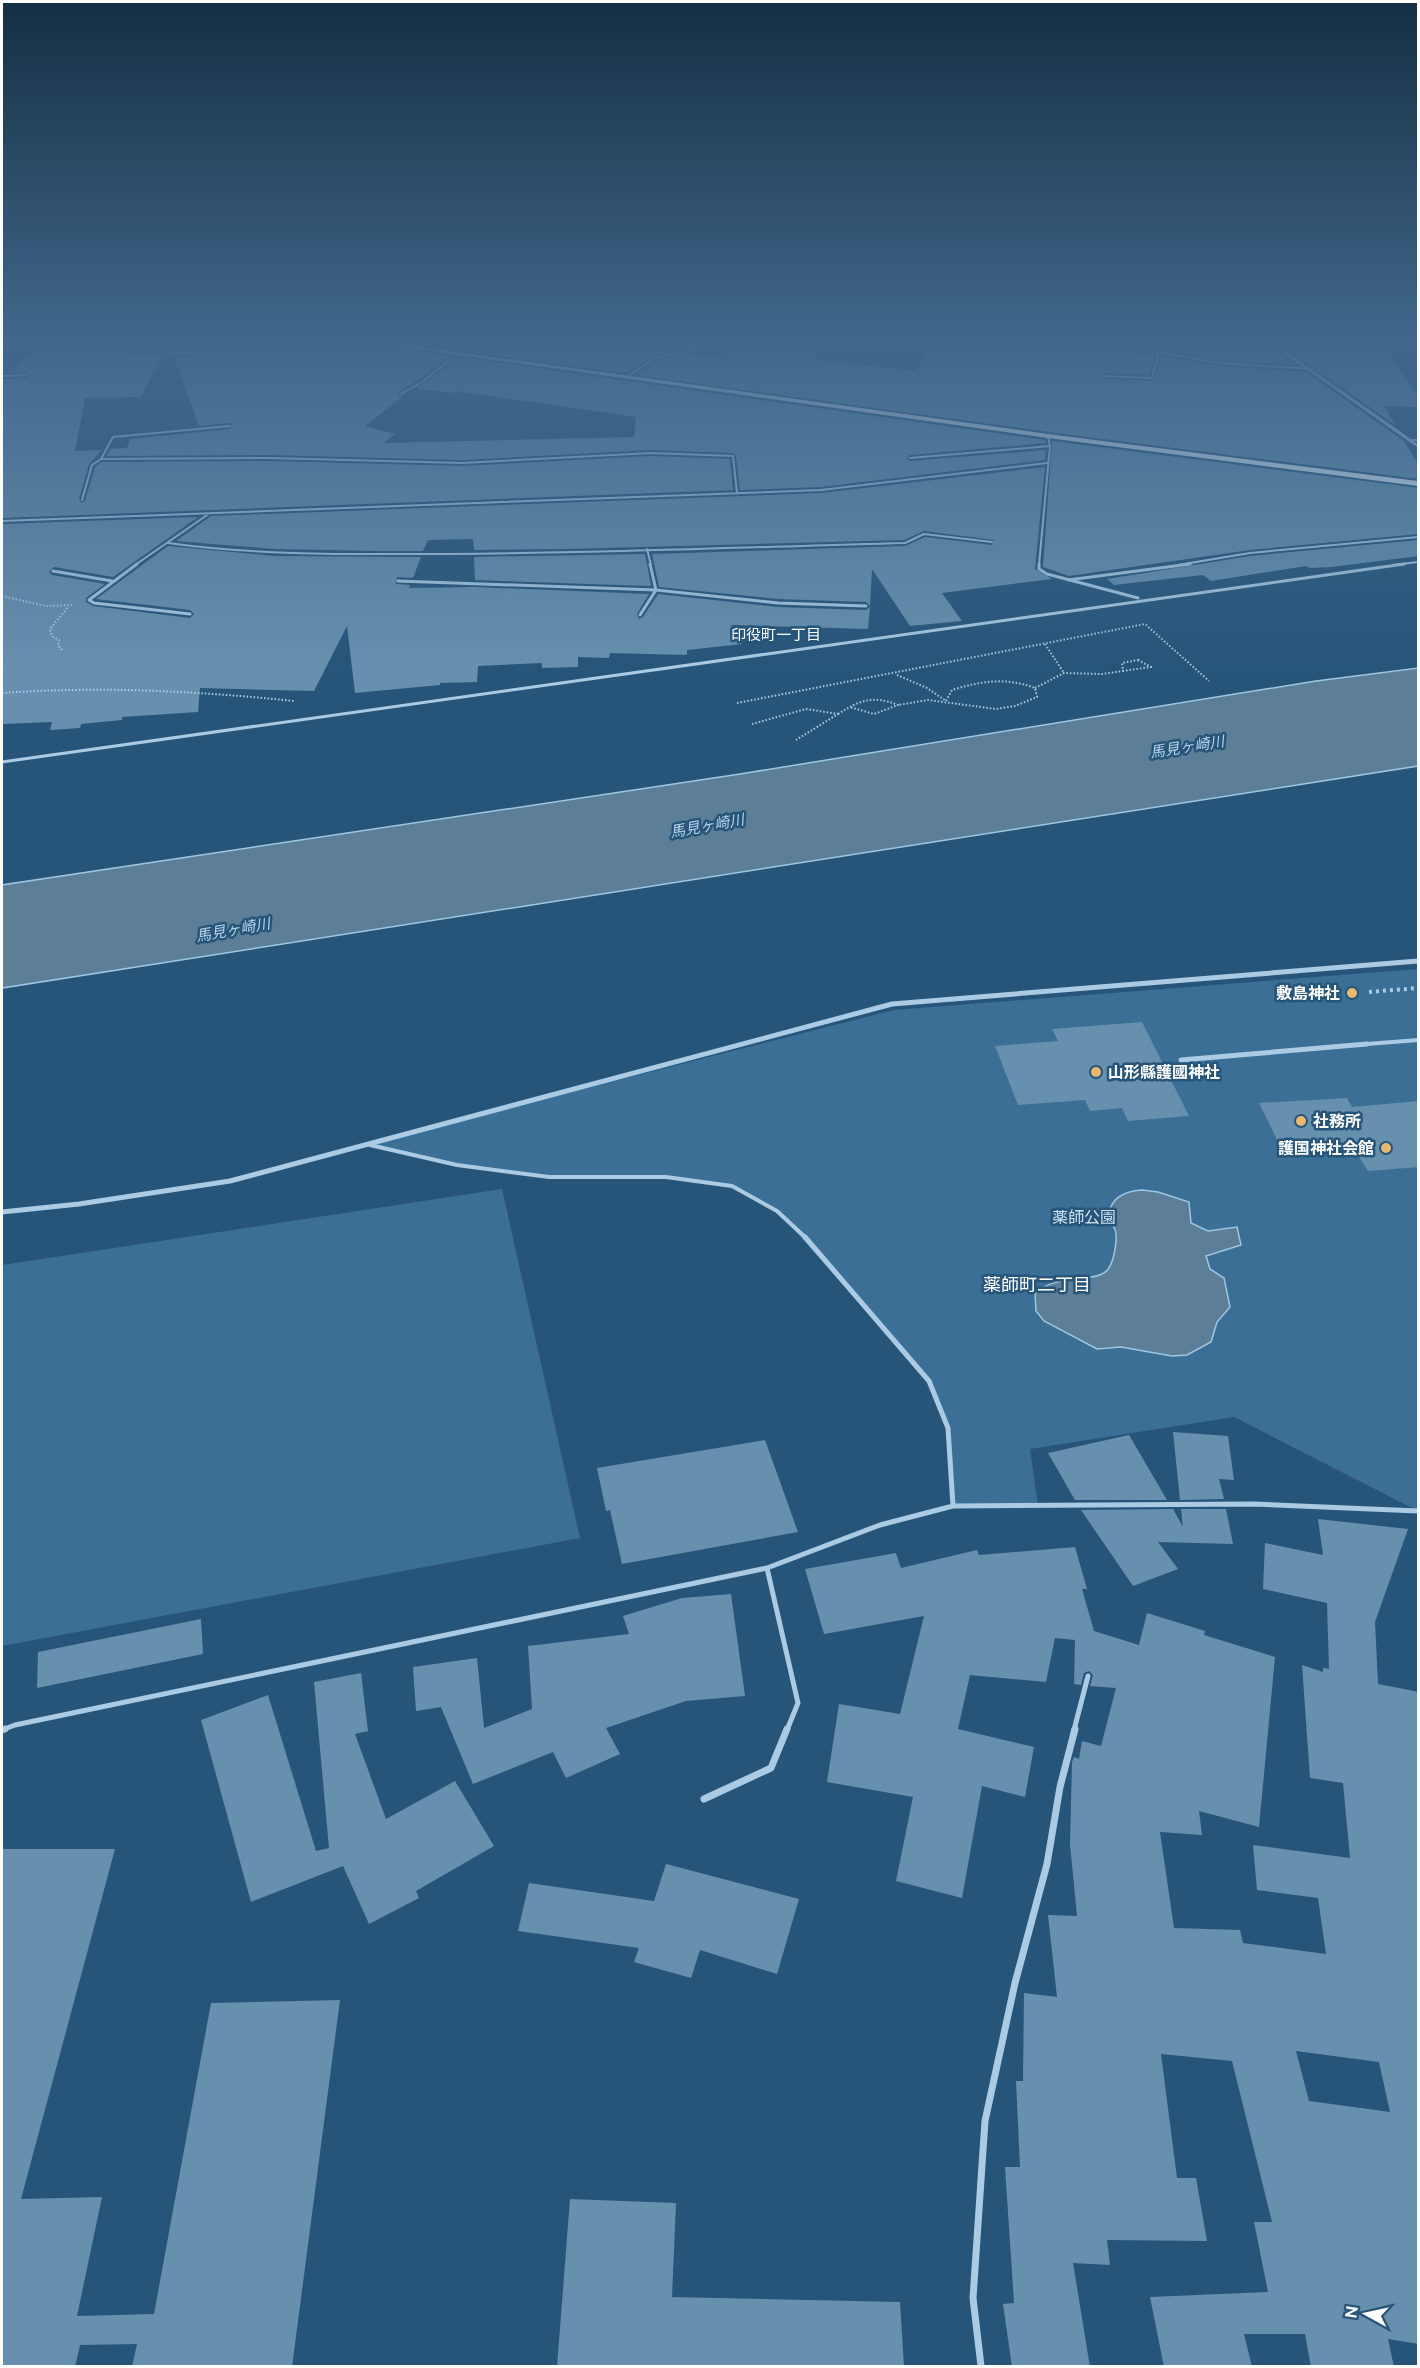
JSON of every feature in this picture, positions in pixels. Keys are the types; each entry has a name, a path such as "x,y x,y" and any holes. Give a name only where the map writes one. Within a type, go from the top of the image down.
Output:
{"main road":[{"path":"1152,450 1419,484"}],"street":[{"path":"2,1212 79,1204 230,1181 892,1004 1419,961"},
{"path":"1181,1060 1367,1044"}],"lane":[{"path":"82,500 92,465 101,459 106,450"},
{"path":"910,458 1009,450"},
{"path":"1049,450 1039,569 1068,580 1142,598"},
{"path":"101,459 270,458 462,463 651,453 733,456 737,493"},
{"path":"2,521 737,493 874,485 1047,463"},
{"path":"190,614 89,600 112,581 210,513"},
{"path":"168,543 218,551 487,554 905,543 924,534 992,542"},
{"path":"1068,580 1196,563 1250,553 1419,537"},
{"path":"639,615 656,590 647,549"},
{"path":"2,762 1142,598 1419,562"},
{"path":"53,571 112,581"},
{"path":"398,581 656,590 778,603 866,606"},
{"path":"1367,1044 1419,1040"},
{"path":"367,1144 458,1165 549,1177 666,1177 732,1186 777,1211 806,1238 929,1381 948,1428 953,1506"},
{"path":"2,1730 15,1725 767,1568 880,1525 953,1506 1254,1504 1419,1511"},
{"path":"704,1799 771,1768 798,1703 767,1568"},
{"path":"981,2367 973,2298 985,2121 1015,1983 1047,1864 1060,1787 1088,1676"}],"path":[{"path":"2,596 34,604 69,606 92,602"},
{"path":"62,650 58,645 59,640 52,636 50,629 69,606"},
{"path":"737,703 1145,624 1209,681"},
{"path":"1045,644 1064,673"},
{"path":"946,701 952,690 994,679 1018,681 1035,688 1064,673 1123,673 1151,667 1138,660 1122,663 1123,673"},
{"path":"896,674 927,688 946,701"},
{"path":"2,693 95,687 231,694 302,702"},
{"path":"850,707 869,716 886,712 898,705 928,700 996,710 1016,706 1037,697 1035,688"},
{"path":"796,740 804,730 825,724 859,699 882,698 898,705"},
{"path":"752,724 801,710 822,707 838,714"},
{"path":"1369,992 1419,988"}],"green space":[{"name":"薬師公園","path":"1418,969 1418,1511 1234,1417 1030,1449 1038,1506 953,1506 948,1428 929,1381 777,1211 732,1186 666,1177 549,1177 457,1165 367,1144 894,1010"},
{"path":"502,1189 580,1538 2,1646 2,1265"}],"water":[{"name":"馬見ヶ崎川","path":"1418,668 1418,766 2,988 2,885 740,774 1316,681"},
{"path":"1142,1190 1158,1192 1189,1202 1191,1223 1208,1231 1237,1227 1241,1245 1206,1256 1210,1269 1224,1278 1230,1307 1217,1322 1211,1342 1187,1355 1172,1356 1121,1347 1097,1349 1044,1321 1036,1311 1035,1294 1044,1287 1066,1280 1098,1276 1105,1272 1114,1255 1116,1241 1116,1232 1111,1221 1111,1207 1123,1194"}],"building":[{"path":"2,450 102,450 89,464 79,499 82,503 85,501 95,467 102,462 270,461 462,466 651,456 730,459 733,490 2,518"},
{"path":"110,450 972,450 910,455 907,458 910,461 1046,450 1045,460 821,487 740,490 736,456 733,453 651,450 462,460 270,455 107,456"},
{"path":"1051,450 1118,450 1419,488 1419,534 1250,550 1069,576 1043,567"},
{"path":"1186,450 1409,450 1419,465 1419,479"},
{"path":"1045,467 1035,569 1052,579 942,593 962,621 910,626 872,569 870,606 866,602 778,599 659,587 652,554 905,546 925,537 992,545 994,540 924,531 904,540 474,550 473,539 428,540 423,551 274,549 176,541 211,516 821,493"},
{"path":"198,517 113,577 54,567 49,572 52,575 105,584 86,598 86,602 93,606 190,618 194,614 190,610 96,599 168,546 274,556 421,557 413,578 397,577 396,584 410,585 409,588 475,587 649,594 637,614 639,619 643,617 658,594 778,607 866,610 870,607 868,629 731,625 742,644 687,650 687,655 610,653 609,658 578,657 578,667 542,668 542,663 478,666 477,682 440,683 440,685 355,693 347,626 314,691 200,688 198,712 122,717 122,720 81,724 80,728 50,730 52,722 2,724 2,524"},
{"path":"1419,540 1419,556 1331,567 1309,568 1306,566 1211,581 1203,575 1114,585 1107,579 1250,556"},
{"path":"645,554 651,586 475,580 474,557"},
{"name":"山形縣護國神社","path":"1142,1022 1189,1116 1128,1121 1122,1108 1090,1111 1085,1100 1018,1105 995,1046 1058,1041 1052,1029"},
{"path":"1347,1098 1352,1107 1419,1101 1419,1167 1368,1171 1350,1142 1280,1146 1259,1103"},
{"path":"1173,1432 1228,1436 1234,1480 1219,1479 1224,1499 1180,1500"},
{"path":"1129,1435 1167,1500 1075,1500 1048,1453"},
{"path":"765,1440 798,1532 622,1564 610,1510 606,1511 597,1468"},
{"path":"1173,1509 1183,1527 1181,1509 1226,1509 1233,1544 1158,1542 1178,1569 1133,1586 1081,1510"},
{"path":"1318,1519 1408,1529 1375,1622 1378,1684 1419,1692 1419,2344 1388,2339 1394,2367 1311,2367 1305,2334 1244,2334 1252,2367 1164,2367 1150,2297 1268,2292 1254,2222 1272,2222 1232,2061 1161,2054 1177,2178 1196,2178 1207,2241 1107,2240 1110,2265 1073,2263 1090,2367 1012,2367 1003,2304 1014,2303 1005,2167 1020,2167 1016,2081 1023,2081 1024,1993 1057,1997 1048,1915 1077,1916 1070,1844 1072,1762 1074,1757 1079,1759 1082,1741 1101,1746 1116,1688 1090,1686 1093,1675 1089,1671 1084,1673 1081,1685 1074,1684 1075,1640 1055,1638 1046,1682 970,1675 958,1729 1034,1747 1025,1797 982,1786 962,1898 896,1881 913,1797 827,1782 839,1704 900,1714 924,1616 824,1634 805,1569 896,1553 901,1568 977,1550 979,1555 1075,1547 1087,1589 1082,1589 1094,1631 1139,1645 1147,1613 1205,1631 1204,1635 1275,1657 1259,1827 1199,1811 1202,1835 1160,1832 1174,1928 1240,1930 1243,1943 1326,1954 1318,1898 1257,1890 1253,1845 1350,1858 1343,1783 1310,1778 1302,1665 1323,1672 1323,1668 1329,1669 1327,1603 1263,1589 1265,1543 1323,1555","holes":["1296,2051 1379,2062 1390,2112 1309,2101"]},
{"path":"731,1594 745,1696 686,1701 606,1728 620,1754 566,1778 553,1752 473,1784 441,1707 416,1711 413,1667 477,1658 484,1728 532,1709 528,1646 629,1634 623,1616 682,1598"},
{"path":"201,1619 203,1654 37,1688 38,1652"},
{"path":"361,1673 368,1731 355,1734 386,1819 455,1781 494,1846 416,1891 419,1898 369,1924 343,1866 251,1902 201,1720 268,1695 316,1851 329,1848 314,1682"},
{"path":"2,1849 115,1849 21,2199 102,2197 77,2316 154,2314 211,2003 340,2000 292,2367 132,2367 137,2344 80,2345 75,2367 2,2367"},
{"path":"666,1864 799,1899 777,1974 700,1950 691,1978 634,1962 639,1948 518,1931 529,1883 654,1901"},
{"path":"570,2199 676,2203 672,2297 900,2302 904,2367 557,2367"}],"place":[{"name":"敷島神社","path":"1352,993"},
{"name":"山形縣護國神社","path":"1096,1072"},
{"name":"社務所","path":"1301,1121"},
{"name":"護国神社会館","path":"1386,1148"}],"district":[{"name":"印役町一丁目","path":"776,635"},
{"name":"薬師町二丁目","path":"1037,1285"}]}
